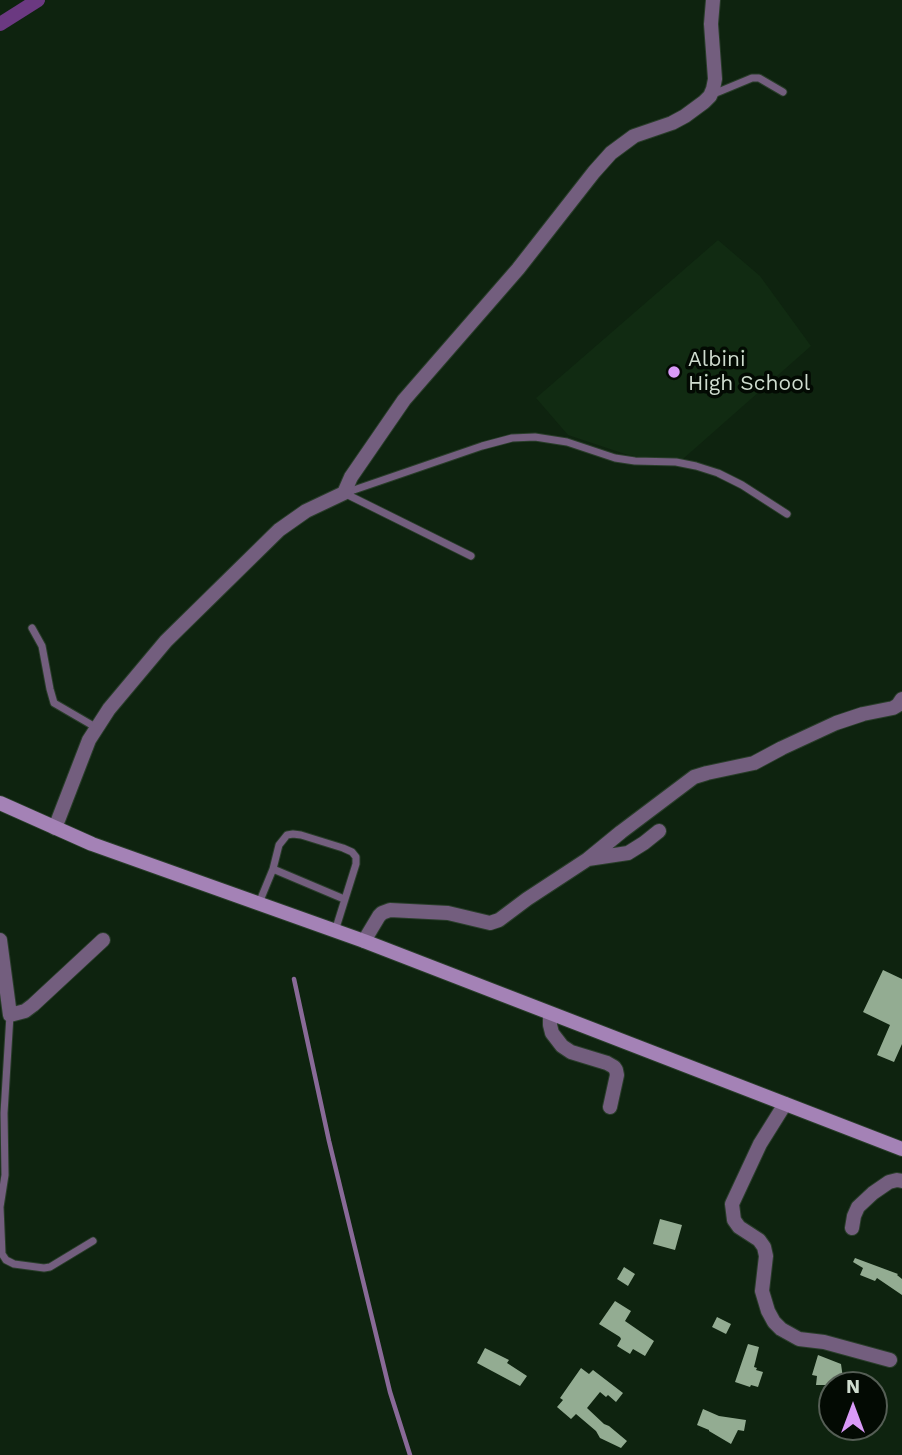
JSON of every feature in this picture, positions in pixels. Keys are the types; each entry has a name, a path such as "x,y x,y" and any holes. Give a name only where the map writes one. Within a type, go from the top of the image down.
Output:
{"street":[{"path":"55,828 89,740 109,709 166,640 278,530 306,511 344,493 351,477 404,400 508,282 611,153 634,136 685,116 710,96 715,79 711,24 713,0"},
{"path":"364,941 379,916 390,911 448,913 490,923 499,920 588,859 694,778 754,763 836,723 893,708 902,699"},
{"path":"0,803 92,844 364,941 902,1149"},
{"path":"588,859 628,853 659,831"},
{"path":"0,940 10,1015 25,1011 33,1005 103,940"},
{"path":"550,1014 552,1033 562,1046 570,1052 614,1067 617,1074 610,1107"},
{"path":"785,1104 760,1144 732,1204 734,1220 739,1227 759,1240 764,1247 766,1256 762,1291 768,1311 774,1322 799,1339 824,1342 890,1360"},
{"path":"852,1228 858,1207 890,1182 902,1181"}],"lane":[{"path":"710,96 752,78 759,78 783,92"},
{"path":"344,493 482,446 512,438 535,437 566,442 615,458 696,466 742,485 787,514"},
{"path":"344,493 471,555"},
{"path":"32,628 41,646 54,703 97,728"},
{"path":"259,903 274,869 278,845 287,835 301,835 343,848 356,857 353,876 335,931"},
{"path":"274,869 344,899"},
{"path":"10,1015 4,1113 2,1254 14,1264 44,1268 93,1241"}],"shaded area":[{"name":"Albini High School","path":"718,240 760,276 811,346 675,466 625,454 568,435 536,398"}],"building":[{"path":"883,970 902,979 902,1044 894,1062 877,1055 890,1025 863,1012"},
{"path":"660,1219 682,1225 675,1250 653,1244"},
{"path":"855,1258 898,1274 902,1279 902,1295 877,1278 875,1281 860,1275 863,1268 853,1262"},
{"path":"624,1267 635,1274 628,1286 617,1279"},
{"path":"615,1301 631,1311 625,1321 654,1341 645,1356 633,1349 630,1354 617,1346 620,1337 599,1324"},
{"path":"717,1317 731,1324 726,1334 712,1327"},
{"path":"748,1344 759,1347 754,1367 763,1372 758,1387 735,1382"},
{"path":"485,1348 509,1360 507,1363 527,1376 520,1386 477,1363"},
{"path":"818,1355 841,1364 842,1371 818,1371 818,1385 817,1376 812,1375"},
{"path":"581,1368 589,1374 593,1370 623,1393 616,1402 600,1392 587,1408 627,1441 621,1448 600,1438 596,1431 576,1414 571,1419 557,1407 563,1400 560,1398"},
{"path":"703,1409 719,1416 746,1420 744,1431 738,1430 731,1444 697,1425"}],"waterway":[{"path":"0,24 38,0"},
{"path":"294,979 329,1141 390,1392 410,1455"}],"place":[{"name":"Albini High School","path":"674,372"}]}
